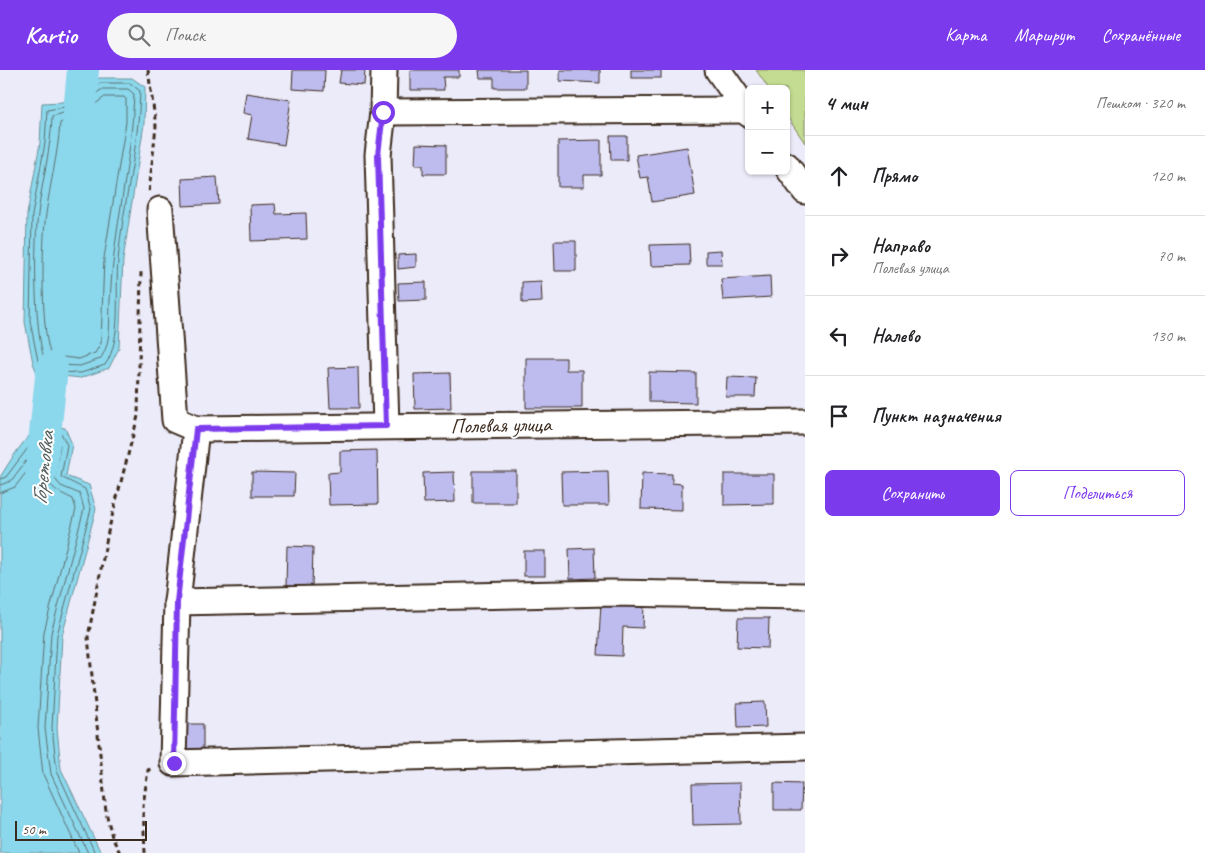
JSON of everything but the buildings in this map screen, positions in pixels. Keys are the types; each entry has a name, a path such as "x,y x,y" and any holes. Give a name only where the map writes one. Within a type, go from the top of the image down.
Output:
{"street":[{"path":"384,70 383,112 378,155 386,426"},
{"path":"718,70 745,109"},
{"path":"383,112 745,112"},
{"path":"790,170 805,191"},
{"path":"154,206 175,420 196,429 177,602 174,763 805,748"},
{"name":"Полевая улица","path":"196,429 805,422"},
{"path":"177,602 610,593 805,596"}],"path":[{"path":"148,70 156,126 154,206"},
{"path":"120,853 106,812 88,637 108,532 138,416 142,269"},
{"path":"145,853 143,806 148,770 174,763"}],"green space":[{"path":"756,70 805,70 805,143 790,121 790,85 766,85"}],"water":[{"path":"99,78 132,78 145,87 144,124 123,260 119,348 109,368 81,378 62,376 59,411 47,412 39,409 42,385 33,363 25,322 27,214 40,143 42,103 62,102"},
{"path":"46,425 65,428 72,444 66,476 89,485 96,509 62,636 57,728 61,769 101,853 0,853 0,477 26,439 39,428"}],"waterway":[{"name":"Горетовка","path":"77,135 83,70"},
{"name":"Горетовка","path":"41,471 52,368"}],"route":[{"path":"174,763 177,602 196,429 386,426 378,155 383,112"}]}
